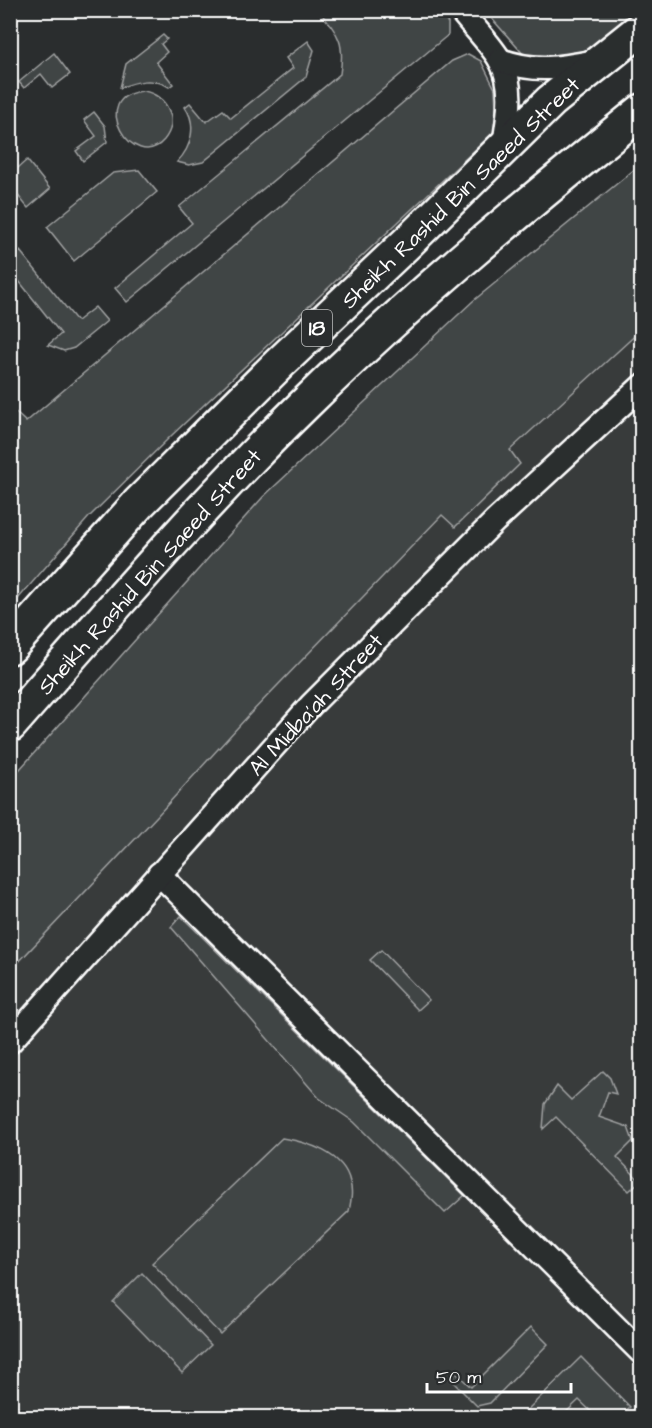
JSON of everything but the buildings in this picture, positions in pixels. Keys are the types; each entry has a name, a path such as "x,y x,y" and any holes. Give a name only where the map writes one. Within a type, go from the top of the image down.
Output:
{"main road":[{"name":"Sheikh Rashid Bin Saeed Street","path":"10,647 139,503 280,363 408,242 551,101 642,28"},
{"name":"Sheikh Rashid Bin Saeed Street","path":"10,725 164,549 306,402 455,265 642,111"}],"street":[{"path":"460,10 500,60 509,86 510,100 504,145"},
{"path":"500,60 523,67 546,69 600,60"},
{"name":"Al Midba'ah Street","path":"10,1042 311,705 495,521 642,386"},
{"path":"159,874 642,1353"}],"shaded area":[{"path":"319,11 437,11 448,23 448,35 127,302 115,288 192,223 179,207 340,74 342,54 339,40"},
{"path":"485,11 636,11 585,53 555,60 525,56"},
{"path":"163,35 167,39 161,44 167,52 156,62 173,84 169,87 157,82 144,81 120,88 126,64"},
{"path":"308,41 314,50 306,77 203,162 189,165 177,162 186,149 191,135 191,121 185,107 190,103 206,122 223,110 231,118 293,68 286,58"},
{"path":"54,53 70,74 52,88 41,74 24,88 19,82"},
{"path":"468,54 481,61 495,89 497,129 171,436 89,517 11,607 11,415 14,411 26,422 452,61"},
{"path":"144,91 165,103 171,117 169,132 164,140 152,148 140,148 129,141 116,117 118,105 127,96"},
{"path":"94,112 105,126 107,142 83,161 76,151 96,136 84,120"},
{"path":"27,160 50,189 28,208 11,187 11,174"},
{"path":"641,164 641,330 510,450 520,464 455,527 442,515 249,715 11,970 11,779 263,497 473,301"},
{"path":"139,170 157,192 74,261 47,227 113,173"},
{"path":"20,251 77,321 95,307 107,321 74,348 64,351 48,345 61,334 11,271 11,259"},
{"path":"641,274 641,1417 11,1417 10,927"},
{"path":"181,916 464,1196 445,1213 354,1122 319,1098 171,927"},
{"path":"381,950 429,1000 418,1010 370,960"},
{"path":"603,1071 610,1078 616,1094 608,1092 599,1117 628,1127 633,1141 617,1157 640,1181 629,1191 556,1117 543,1129 545,1104 557,1086 571,1100"},
{"path":"282,1138 313,1146 340,1163 351,1186 349,1211 220,1334 152,1263"},
{"path":"142,1273 211,1345 182,1373 113,1302"},
{"path":"531,1327 548,1344 490,1403 477,1406 450,1379 456,1373 471,1387"},
{"path":"581,1357 630,1407 619,1417 597,1417 579,1400 561,1417 520,1417"},
{"path":"11,1400 27,1417 11,1417"}]}
